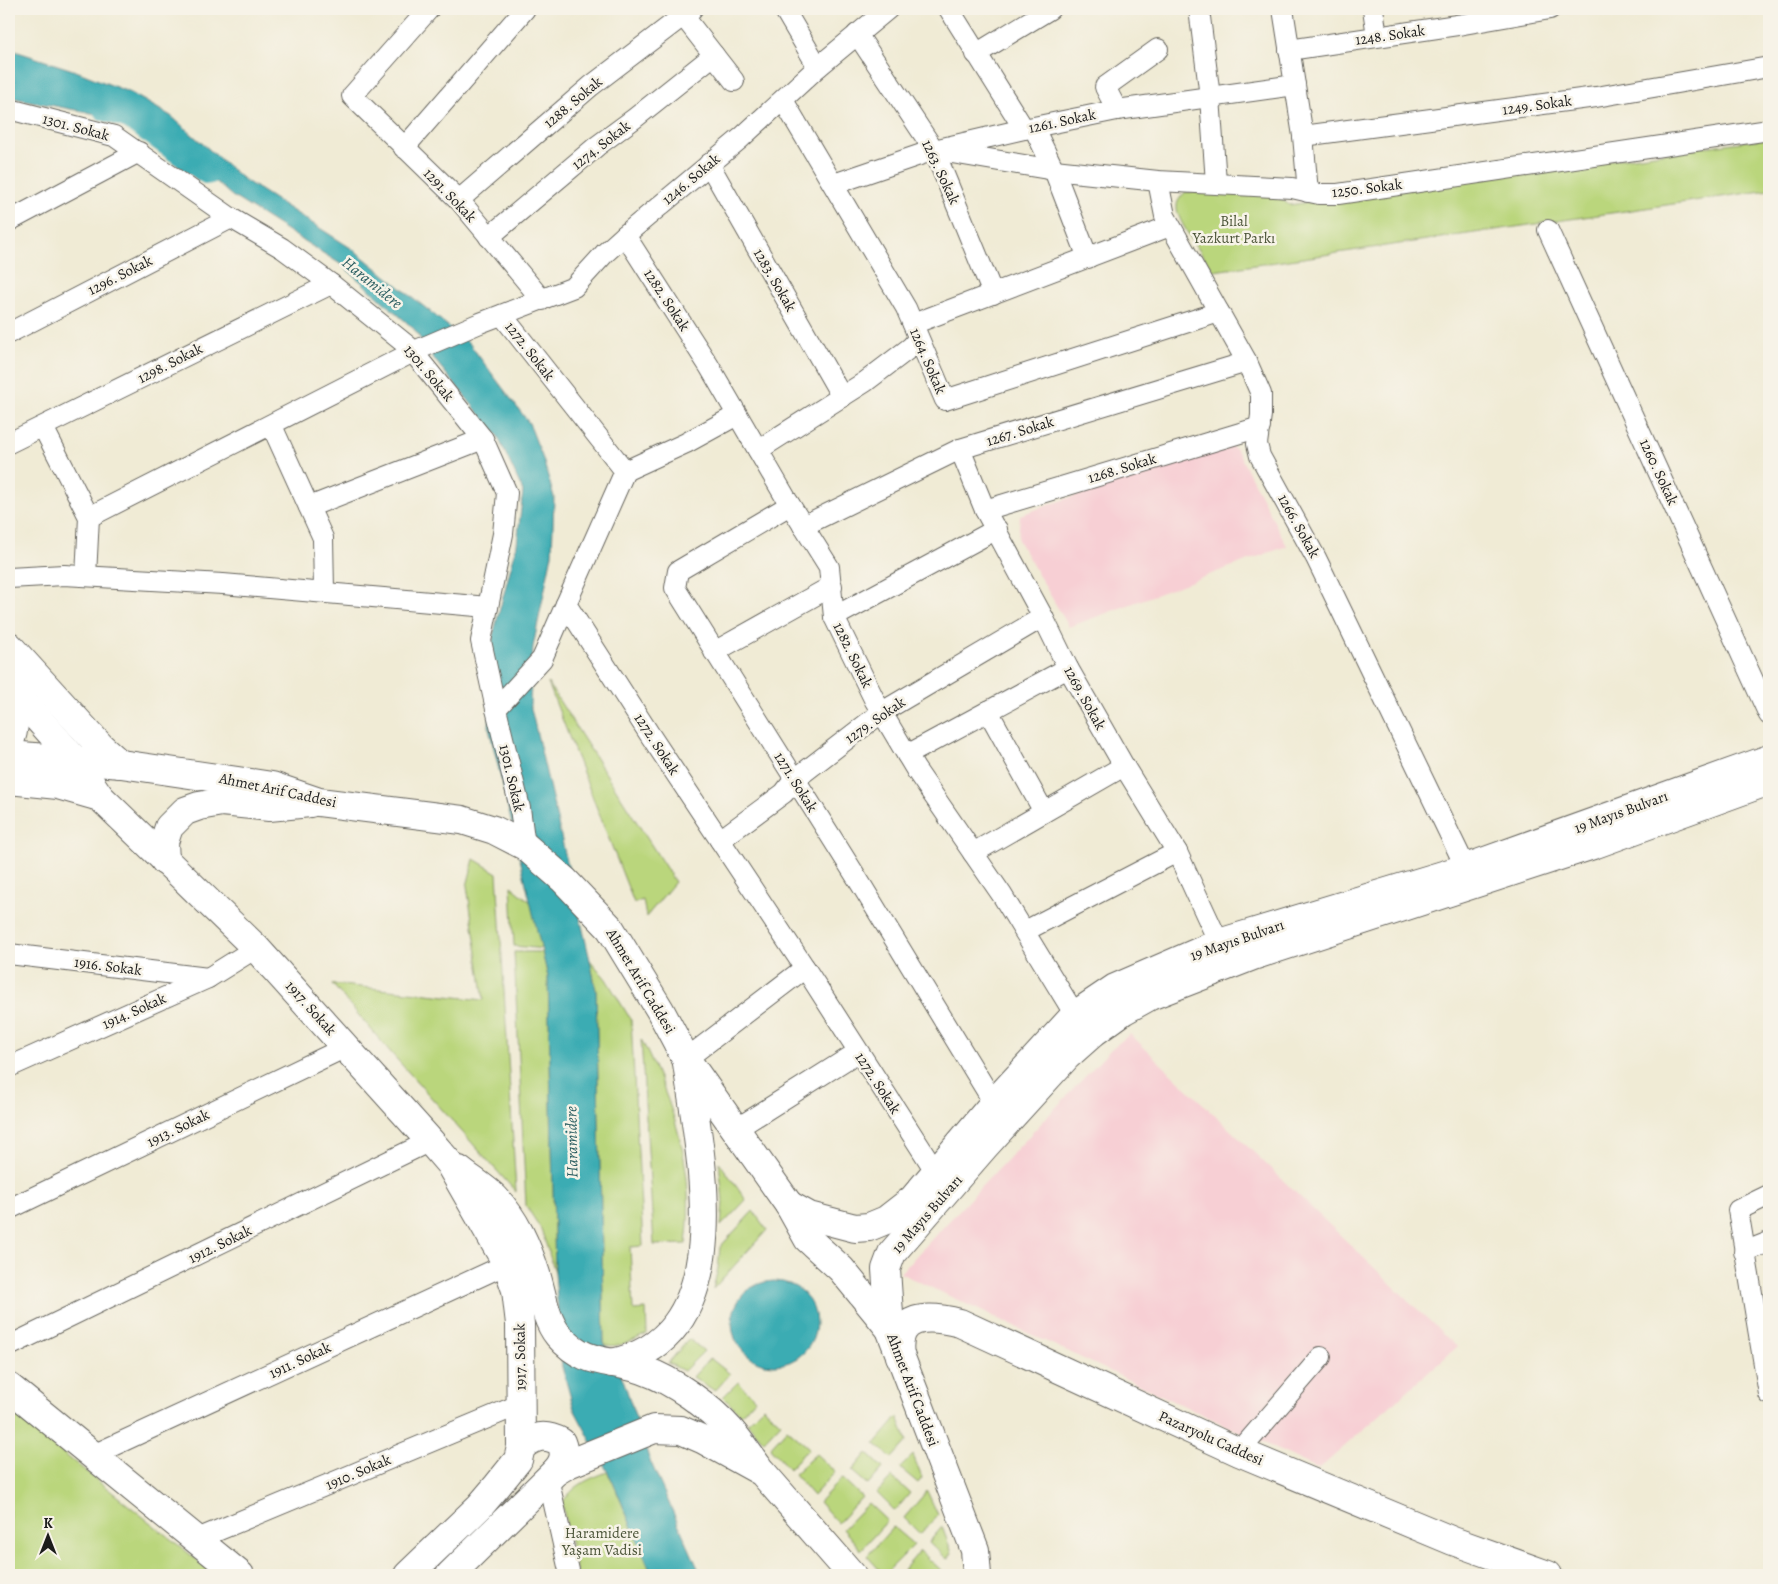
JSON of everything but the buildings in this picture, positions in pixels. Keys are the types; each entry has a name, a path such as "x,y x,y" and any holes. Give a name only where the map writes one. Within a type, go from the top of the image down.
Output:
{"main road":[{"path":"9,646 96,742 120,764"},
{"name":"1917. Sokak","path":"9,686 74,759 100,797 256,948 449,1163 507,1264 516,1290 520,1324 521,1448"},
{"path":"9,694 13,706 14,721 14,734 9,743"},
{"name":"Ahmet Arif Caddesi","path":"9,755 120,764 272,786 319,802 462,820 494,830 525,846 564,880 610,928 660,1010 686,1059 789,1205 808,1239 841,1268 890,1329 976,1563 994,1575"},
{"name":"19 Mayıs Bulvarı","path":"789,1205 809,1216 855,1228 869,1227 886,1220 913,1199 994,1103 1075,1015 1114,988 1219,943 1466,868 1769,759"},
{"path":"9,780 58,785 100,797"},
{"name":"19 Mayıs Bulvarı","path":"890,1329 886,1269 892,1253 1067,1056 1094,1032 1123,1011 1150,996 1253,956 1593,845 1769,780"},
{"path":"165,861 164,842 169,827 184,811 222,802 269,807 319,802"},
{"path":"610,1363 642,1354 663,1337 682,1315 692,1296 704,1230 705,1198 686,1059"},
{"name":"1917. Sokak","path":"449,1163 494,1198 521,1233 536,1274 548,1317 556,1333 581,1354 595,1360 642,1370 664,1379 710,1410 731,1431 762,1472 852,1575"},
{"name":"Pazaryolu Caddesi","path":"900,1356 898,1344 900,1334 910,1323 923,1318 940,1318 960,1323 1239,1452 1453,1541 1548,1575"},
{"path":"9,1387 240,1575"},
{"path":"552,1475 568,1464 654,1430 667,1429 681,1430 704,1440 726,1454 762,1472"},
{"path":"408,1575 480,1506 498,1486 518,1460 521,1448 532,1439 540,1437 561,1442 564,1452 562,1463 458,1571"}],"street":[{"name":"1291. Sokak","path":"429,9 352,96 459,200 542,300"},
{"path":"404,148 525,9"},
{"path":"784,9 818,67"},
{"name":"1246. Sokak","path":"89,517 417,351 480,323 574,287 605,253 625,235 783,100 818,67 888,9"},
{"path":"949,9 976,54 1029,129 1054,170 1088,258"},
{"path":"976,54 1050,9"},
{"path":"1199,9 1210,97 1216,183"},
{"path":"1284,9 1303,136 1308,192"},
{"path":"1373,9 1377,36"},
{"name":"1248. Sokak","path":"1289,50 1377,36 1463,16 1548,9"},
{"path":"684,11 734,81"},
{"name":"1288. Sokak","path":"459,200 590,86 684,11"},
{"name":"1263. Sokak","path":"857,34 934,150 993,294"},
{"path":"1117,110 1105,87 1158,49"},
{"name":"1274. Sokak","path":"490,237 597,146 714,55"},
{"name":"1249. Sokak","path":"1303,136 1596,97 1769,67"},
{"name":"1261. Sokak","path":"834,184 934,150 1117,110 1295,85"},
{"name":"1264. Sokak","path":"783,100 906,308 945,400 1219,312"},
{"name":"1301. Sokak","path":"9,109 114,136 231,218 282,248 332,284 417,351 483,439 507,493 503,534 482,641 520,808 525,846"},
{"name":"1250. Sokak","path":"934,150 1054,170 1158,181 1292,188 1308,192 1338,194 1769,130"},
{"path":"9,221 139,152"},
{"name":"1283. Sokak","path":"709,164 842,397"},
{"name":"1266. Sokak","path":"1158,181 1165,216 1246,362 1261,394 1262,414 1257,444 1260,456 1316,558 1466,868"},
{"name":"1296. Sokak","path":"9,333 231,218"},
{"path":"758,450 865,382 904,353 916,332 993,294 1170,226"},
{"name":"1260. Sokak","path":"1548,230 1769,715"},
{"name":"1282. Sokak","path":"625,235 709,366 829,567 834,617 882,712 907,755 1025,931 1075,1015"},
{"name":"1298. Sokak","path":"9,443 332,284"},
{"name":"1272. Sokak","path":"502,315 625,471"},
{"name":"1267. Sokak","path":"803,526 960,448 1246,362"},
{"path":"496,709 542,659 625,471 686,443 737,415"},
{"path":"272,426 323,538 324,592"},
{"name":"1268. Sokak","path":"985,510 1260,426"},
{"path":"43,427 89,517 86,576"},
{"path":"309,507 483,439"},
{"name":"1269. Sokak","path":"960,448 985,510 997,529 1068,668 1124,766 1177,852 1219,943"},
{"name":"1271. Sokak","path":"790,504 678,571 675,588 867,894 994,1103"},
{"path":"834,617 997,529"},
{"path":"9,578 64,575 86,576 324,592 488,607"},
{"path":"714,652 832,586"},
{"name":"1272. Sokak","path":"566,604 650,735 805,968 936,1172"},
{"name":"1279. Sokak","path":"720,840 784,793 794,780 882,712 1043,617"},
{"path":"907,755 1068,668"},
{"path":"988,712 1044,812"},
{"path":"973,853 1124,766"},
{"path":"1025,931 1177,852"},
{"name":"1914. Sokak","path":"9,1067 208,978 256,948"},
{"name":"1916. Sokak","path":"9,954 208,978"},
{"path":"686,1059 805,968"},
{"name":"1913. Sokak","path":"9,1209 346,1047"},
{"path":"736,1129 858,1052"},
{"name":"1912. Sokak","path":"9,1346 430,1141"},
{"path":"1769,1195 1738,1210 1744,1252 1764,1333 1769,1394"},
{"path":"1744,1252 1769,1242"},
{"name":"1911. Sokak","path":"92,1456 507,1264"},
{"path":"1239,1452 1321,1357"},
{"name":"1910. Sokak","path":"195,1540 521,1404"},
{"path":"552,1475 570,1575"}],"shaded area":[{"path":"1226,443 1237,450 1287,546 1069,627 1018,540 1020,515"},
{"path":"1130,1034 1457,1347 1319,1469 900,1273 1111,1049"}],"green space":[{"name":"Bilal Yazkurt Parkı","path":"1769,138 1769,190 1214,271 1191,239 1181,220 1177,206 1185,192 1274,193 1289,205"},
{"path":"548,683 675,882 646,917 643,900 634,903"},
{"path":"474,859 497,873 516,1192 332,984 484,1000 467,886"},
{"path":"511,886 538,908 585,953 514,946"},
{"path":"514,952 542,952 548,977 555,1272 541,1229 526,1206"},
{"path":"590,960 606,979 631,1020 643,1246 630,1247 633,1310 646,1309 647,1334 627,1343 611,1346 604,1343 596,990"},
{"path":"641,1039 663,1088 680,1138 688,1189 686,1244 654,1245"},
{"path":"719,1162 746,1200 721,1226 723,1201"},
{"path":"753,1211 767,1230 713,1289 720,1247"},
{"path":"689,1339 704,1351 684,1371 668,1363"},
{"path":"710,1358 730,1374 715,1391 693,1377"},
{"path":"738,1382 755,1399 741,1415 723,1397"},
{"path":"763,1407 781,1423 764,1441 747,1423"},
{"path":"9,1410 216,1575 9,1575"},
{"path":"898,1417 907,1441 892,1458 875,1444"},
{"path":"787,1429 809,1448 789,1469 770,1448"},
{"path":"867,1453 883,1468 868,1485 852,1471"},
{"path":"816,1454 835,1472 813,1496 794,1474"},
{"path":"913,1455 922,1478 918,1483 900,1468"},
{"name":"Haramidere Yaşam Vadisi","path":"607,1472 652,1575 577,1575 562,1503 572,1491 587,1480"},
{"path":"892,1477 910,1493 895,1511 877,1493"},
{"path":"842,1478 862,1497 838,1523 819,1502"},
{"path":"927,1491 938,1515 920,1534 904,1518"},
{"path":"868,1503 887,1521 861,1550 843,1529"},
{"path":"893,1527 914,1545 884,1575 867,1556"},
{"path":"942,1527 952,1553 947,1559 929,1542"},
{"path":"920,1551 941,1570 936,1575 899,1575"}],"water":[{"path":"9,49 76,71 131,93 171,116 243,179 354,250 469,343 529,423 543,459 554,497 552,554 533,647 530,704 596,990 604,1343 624,1382 649,1458 701,1575 652,1575 612,1480 574,1409 562,1367 555,1272 548,977 489,728 493,635 517,544 523,491 497,435 433,358 414,329 342,265 232,196 152,125 9,97"},
{"path":"774,1281 790,1284 804,1293 813,1307 816,1323 813,1339 804,1353 790,1362 774,1365 758,1362 744,1353 735,1339 732,1323 735,1307 744,1293 758,1284"}],"waterway":[{"name":"Haramidere","path":"107,106 131,114 208,169"}]}
